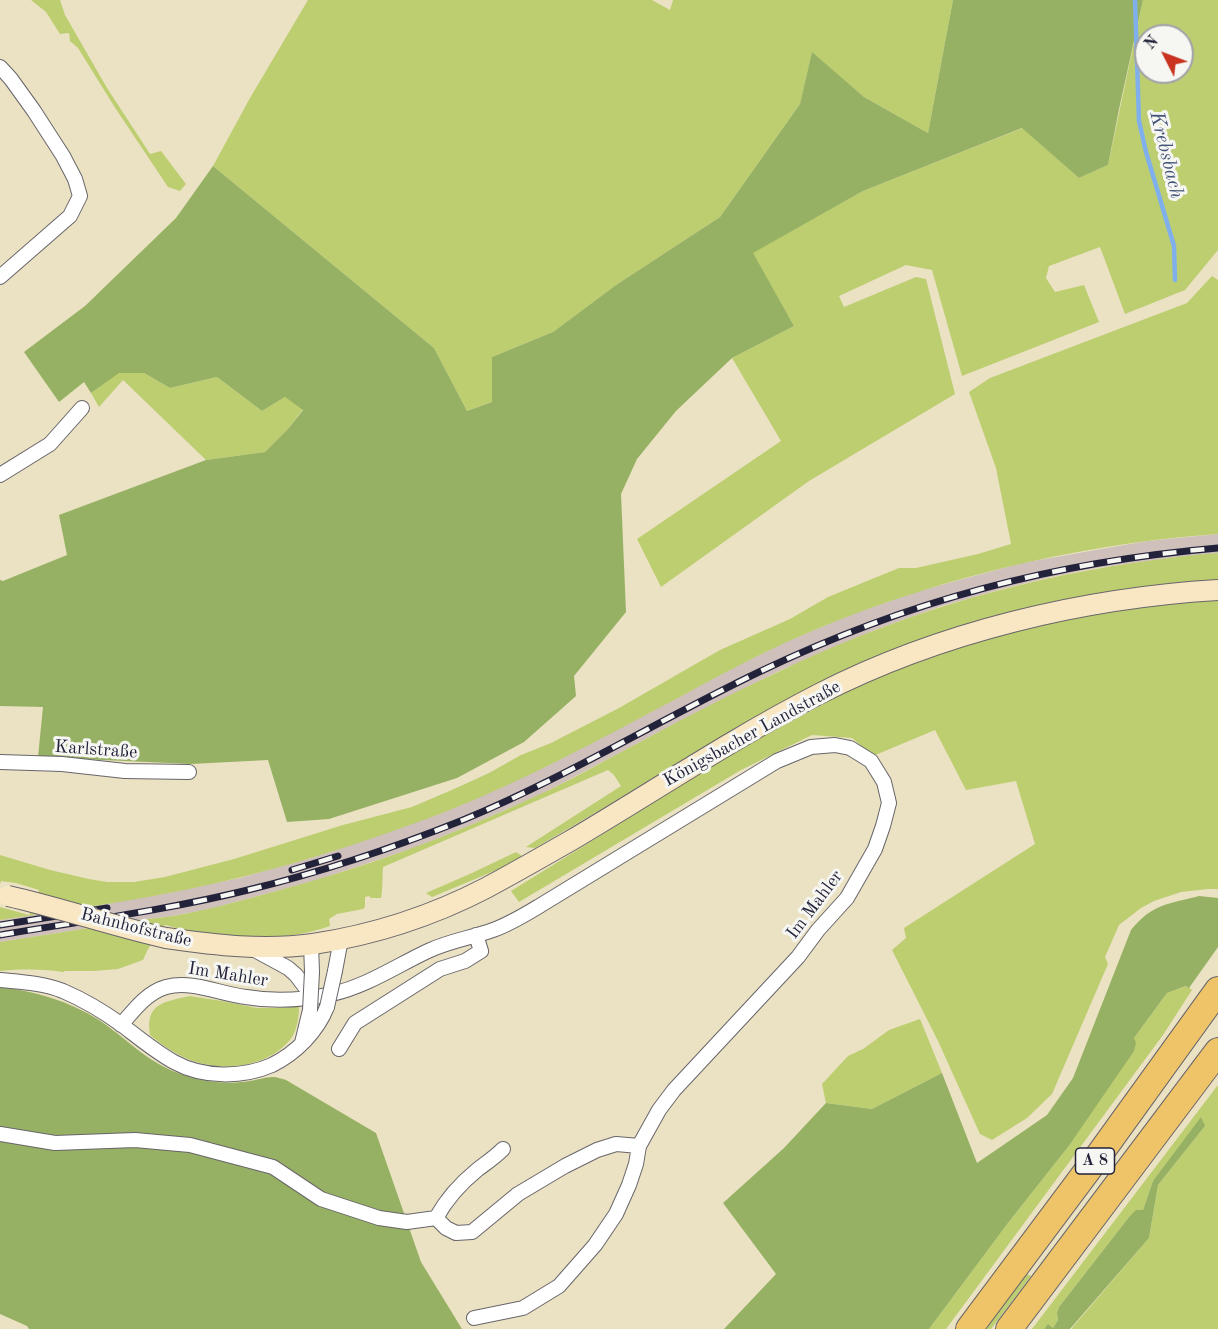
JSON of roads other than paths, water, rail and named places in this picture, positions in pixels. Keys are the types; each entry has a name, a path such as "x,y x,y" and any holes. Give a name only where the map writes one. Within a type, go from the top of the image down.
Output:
{"highway":[{"name":"A 8","path":"969,1329 1092,1165 1218,990"},
{"name":"A 8","path":"1009,1329 1218,1051"}],"main road":[{"name":"Königsbacher Landstraße","path":"311,944 404,923 484,890 604,821 762,725 820,694 877,668 964,637 1048,614 1162,594 1218,590"},
{"name":"Bahnhofstraße","path":"4,895 166,938 249,947 311,944"}],"street":[{"path":"0,67 5,83 34,111 63,156 75,179 80,196 70,216 0,278"},
{"path":"0,475 50,444 82,408"},
{"name":"Im Mahler","path":"121,1024 143,1000 166,987 194,986 272,1000 316,997 351,989 427,951 511,922 777,761 812,747 835,745 849,747 871,761 884,782 889,803 875,849 847,898 818,930 798,957 674,1090 659,1110 639,1146 629,1185 616,1214 595,1245 559,1286 523,1308 474,1318"},
{"name":"Karlstraße","path":"0,762 62,764 125,771 189,772"},
{"path":"339,1049 355,1023 440,969 465,961 481,951 476,935"},
{"path":"0,981 29,982 61,990 121,1024 175,1063 201,1072 243,1073 265,1068 285,1058 319,1026 327,1007 341,939"},
{"path":"302,1044 310,1010 311,944"},
{"path":"249,947 288,968 311,995"},
{"path":"0,1134 55,1143 135,1140 190,1145 273,1167 321,1199 379,1218 407,1222 436,1218"},
{"path":"436,1218 446,1228 456,1233 472,1232 518,1194 586,1155 616,1144 639,1146"},
{"path":"436,1218 444,1203 476,1171 503,1149"}],"waterway":[{"name":"Krebsbach","path":"1135,0 1139,121 1174,246 1175,280"}],"railway":[{"path":"0,935 187,904 276,883 357,859 501,804 759,672 870,625 926,605 1040,575 1157,554 1218,548"},
{"path":"292,870 338,856"},
{"path":"0,925 107,908"}]}
